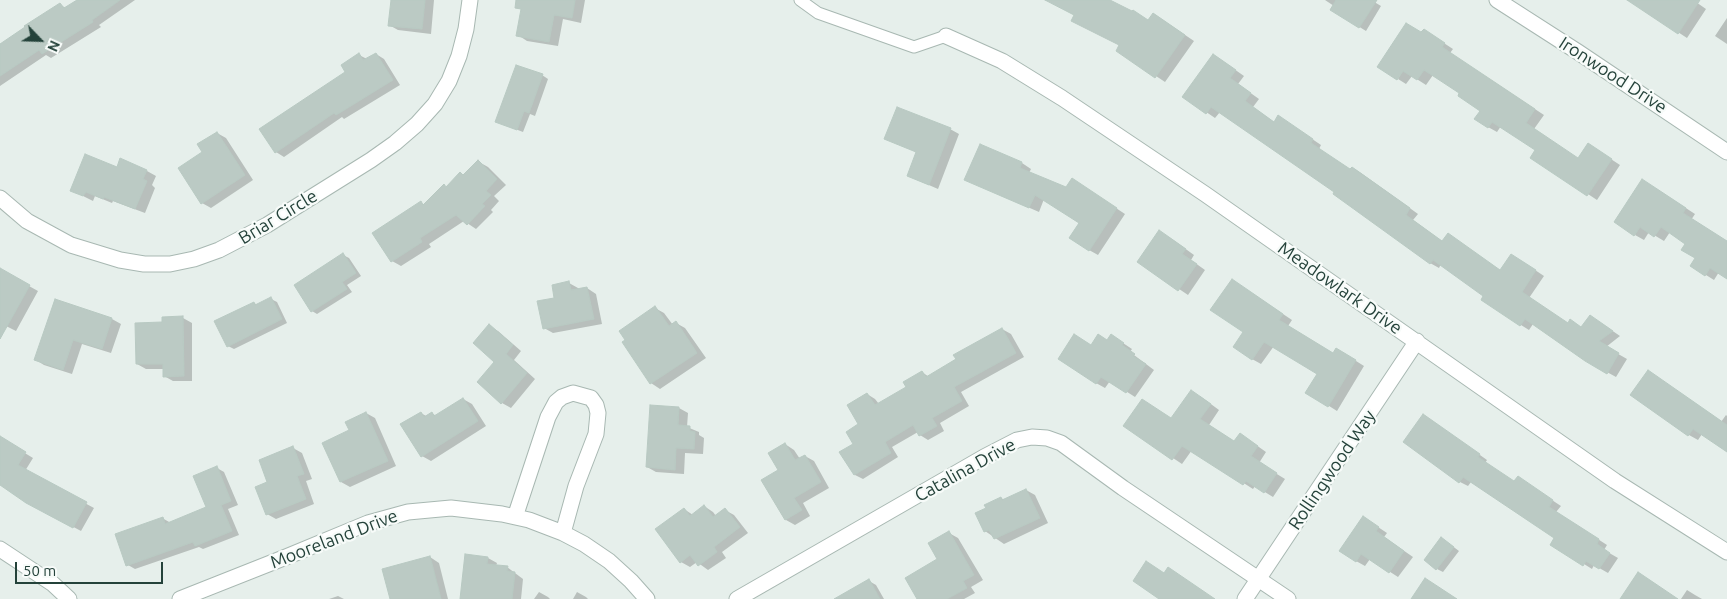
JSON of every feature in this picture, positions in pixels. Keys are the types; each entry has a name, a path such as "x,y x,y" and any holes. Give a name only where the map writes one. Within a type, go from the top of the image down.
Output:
{"street":[{"name":"Briar Circle","path":"0,198 27,221 71,246 120,260 144,264 170,264 194,259 219,250 267,225 370,160 395,143 417,124 435,104 449,81 459,56 466,29 470,0"},
{"name":"Ironwood Drive","path":"1497,0 1727,152"},
{"name":"Meadowlark Drive","path":"946,36 1002,61 1062,98 1205,194 1615,481 1727,552"},
{"name":"Rollingwood Way","path":"1246,599 1417,341"},
{"path":"515,517 548,417 556,402 562,397 573,393 591,398 596,405 598,413 596,434 576,486 563,533"},
{"name":"Catalina Drive","path":"737,599 984,456 1016,440 1032,437 1047,438 1061,444 1122,488 1288,599"},
{"name":"Mooreland Drive","path":"180,599 348,530 388,516 428,509 451,508 484,511 515,517 563,533 584,544 609,561 647,599"},
{"path":"0,549 53,584 69,599"}],"lane":[{"path":"800,0 818,13 914,47 946,36"}],"building":[{"path":"77,0 120,0 92,20 93,22 42,54 39,50 0,76 0,44 60,3 64,8"},
{"path":"391,0 425,0 422,29 388,26"},
{"path":"516,0 575,0 572,18 554,15 549,42 516,36 521,9 515,8"},
{"path":"1045,0 1110,0 1133,10 1148,20 1153,13 1185,35 1155,78 1116,51 1119,45 1071,21 1074,15"},
{"path":"1336,0 1377,0 1359,28 1330,10"},
{"path":"1627,0 1700,0 1678,34"},
{"path":"1406,23 1421,32 1424,29 1445,43 1442,47 1535,109 1526,123 1578,158 1588,143 1612,159 1587,196 1530,158 1535,150 1492,122 1488,128 1474,119 1480,111 1458,96 1459,93 1424,70 1417,80 1403,71 1397,80 1377,67"},
{"path":"359,53 363,60 376,53 393,80 336,115 334,113 275,153 259,129 345,72 341,65"},
{"path":"1213,54 1236,70 1230,78 1251,93 1245,101 1274,122 1278,115 1313,139 1311,143 1350,169 1352,167 1410,208 1406,215 1442,241 1448,233 1500,270 1511,254 1536,270 1522,292 1568,323 1570,319 1581,327 1590,315 1613,331 1599,341 1619,353 1607,374 1525,319 1520,326 1481,300 1483,296 1433,260 1430,264 1333,194 1334,192 1211,107 1206,114 1182,97"},
{"path":"516,65 543,74 529,113 524,111 517,130 495,122"},
{"path":"897,107 951,128 929,185 907,176 916,152 884,139"},
{"path":"217,132 245,175 201,204 178,168 202,152 197,144"},
{"path":"980,144 1022,162 1020,168 1066,187 1072,178 1117,208 1089,251 1069,238 1079,223 1035,195 1029,208 964,180"},
{"path":"85,154 117,167 120,158 147,170 143,179 147,181 135,209 86,192 83,196 70,191"},
{"path":"478,160 497,179 486,191 491,195 482,204 485,206 467,225 456,215 420,238 422,242 391,262 372,233 421,201 423,205 444,184 446,187 460,172 463,175"},
{"path":"1642,179 1686,208 1683,213 1727,241 1727,279 1710,268 1705,276 1690,266 1695,258 1681,250 1685,244 1661,227 1654,237 1640,227 1634,236 1614,222"},
{"path":"1159,230 1186,249 1182,254 1197,264 1178,291 1137,262"},
{"path":"343,253 356,273 342,282 347,289 311,312 294,285"},
{"path":"0,268 30,285 0,339"},
{"path":"1232,279 1283,314 1279,320 1333,353 1336,348 1356,360 1328,407 1305,393 1317,374 1264,342 1252,360 1233,347 1243,332 1210,310"},
{"path":"569,281 571,290 587,287 594,319 543,329 537,301 554,298 552,285"},
{"path":"271,297 282,319 227,347 214,321 254,302 255,305"},
{"path":"55,299 112,318 102,349 73,340 63,370 34,360"},
{"path":"655,306 669,326 676,321 697,353 650,384 622,342 625,340 619,331"},
{"path":"183,316 184,376 163,377 163,364 136,364 135,323 162,322 162,317"},
{"path":"489,324 513,345 506,354 527,373 501,404 477,382 494,362 473,343"},
{"path":"1002,328 1016,353 954,387 962,401 932,418 937,426 919,436 913,425 885,442 891,453 854,475 839,452 853,444 846,432 858,424 847,405 867,393 875,405 906,387 903,382 922,371 926,377 956,359 953,355"},
{"path":"1074,334 1091,345 1098,334 1107,340 1111,334 1135,354 1133,356 1146,364 1126,393 1101,377 1096,384 1058,359"},
{"path":"1648,370 1727,425 1727,452 1693,429 1688,436 1630,395"},
{"path":"1191,390 1211,404 1200,419 1234,441 1240,433 1258,446 1251,456 1277,473 1264,493 1246,481 1243,485 1182,446 1172,460 1123,426 1142,399 1171,418"},
{"path":"463,398 478,421 421,457 400,424 421,412 424,417 432,412 434,416"},
{"path":"650,405 679,407 678,425 690,426 690,431 695,432 694,449 676,448 675,470 646,467"},
{"path":"366,412 388,461 340,482 322,443 349,430 345,422"},
{"path":"1423,414 1480,454 1478,457 1514,481 1518,476 1553,500 1549,507 1599,539 1597,544 1610,553 1599,569 1586,561 1583,566 1550,545 1554,538 1463,477 1459,483 1403,442"},
{"path":"0,436 26,452 18,465 87,502 73,528 26,503 0,485"},
{"path":"785,443 795,460 805,455 821,482 794,498 802,510 785,520 761,480 778,470 768,453"},
{"path":"293,446 304,474 297,476 306,499 266,515 255,487 267,482 259,460"},
{"path":"217,466 231,501 221,505 232,531 195,546 193,542 126,566 115,534 163,517 165,524 206,507 193,476"},
{"path":"1026,489 1040,518 994,539 989,530 984,532 975,513 986,508 984,505 1001,497 1002,500"},
{"path":"704,505 713,517 725,508 740,527 714,547 717,552 698,566 690,555 680,563 655,529 684,508 690,516"},
{"path":"1363,516 1379,527 1376,531 1404,551 1389,573 1361,554 1356,562 1339,551"},
{"path":"949,531 974,575 963,581 967,588 947,599 917,599 905,578 937,559 928,543"},
{"path":"1441,537 1454,547 1436,570 1424,560"},
{"path":"465,554 488,557 487,564 508,566 507,571 515,572 512,599 460,599"},
{"path":"430,556 441,599 390,599 382,569"},
{"path":"1146,561 1164,573 1168,567 1215,599 1159,599 1133,581"},
{"path":"1638,572 1678,599 1620,599"},
{"path":"1425,578 1457,599 1411,599"},
{"path":"869,579 880,599 834,599"}]}
